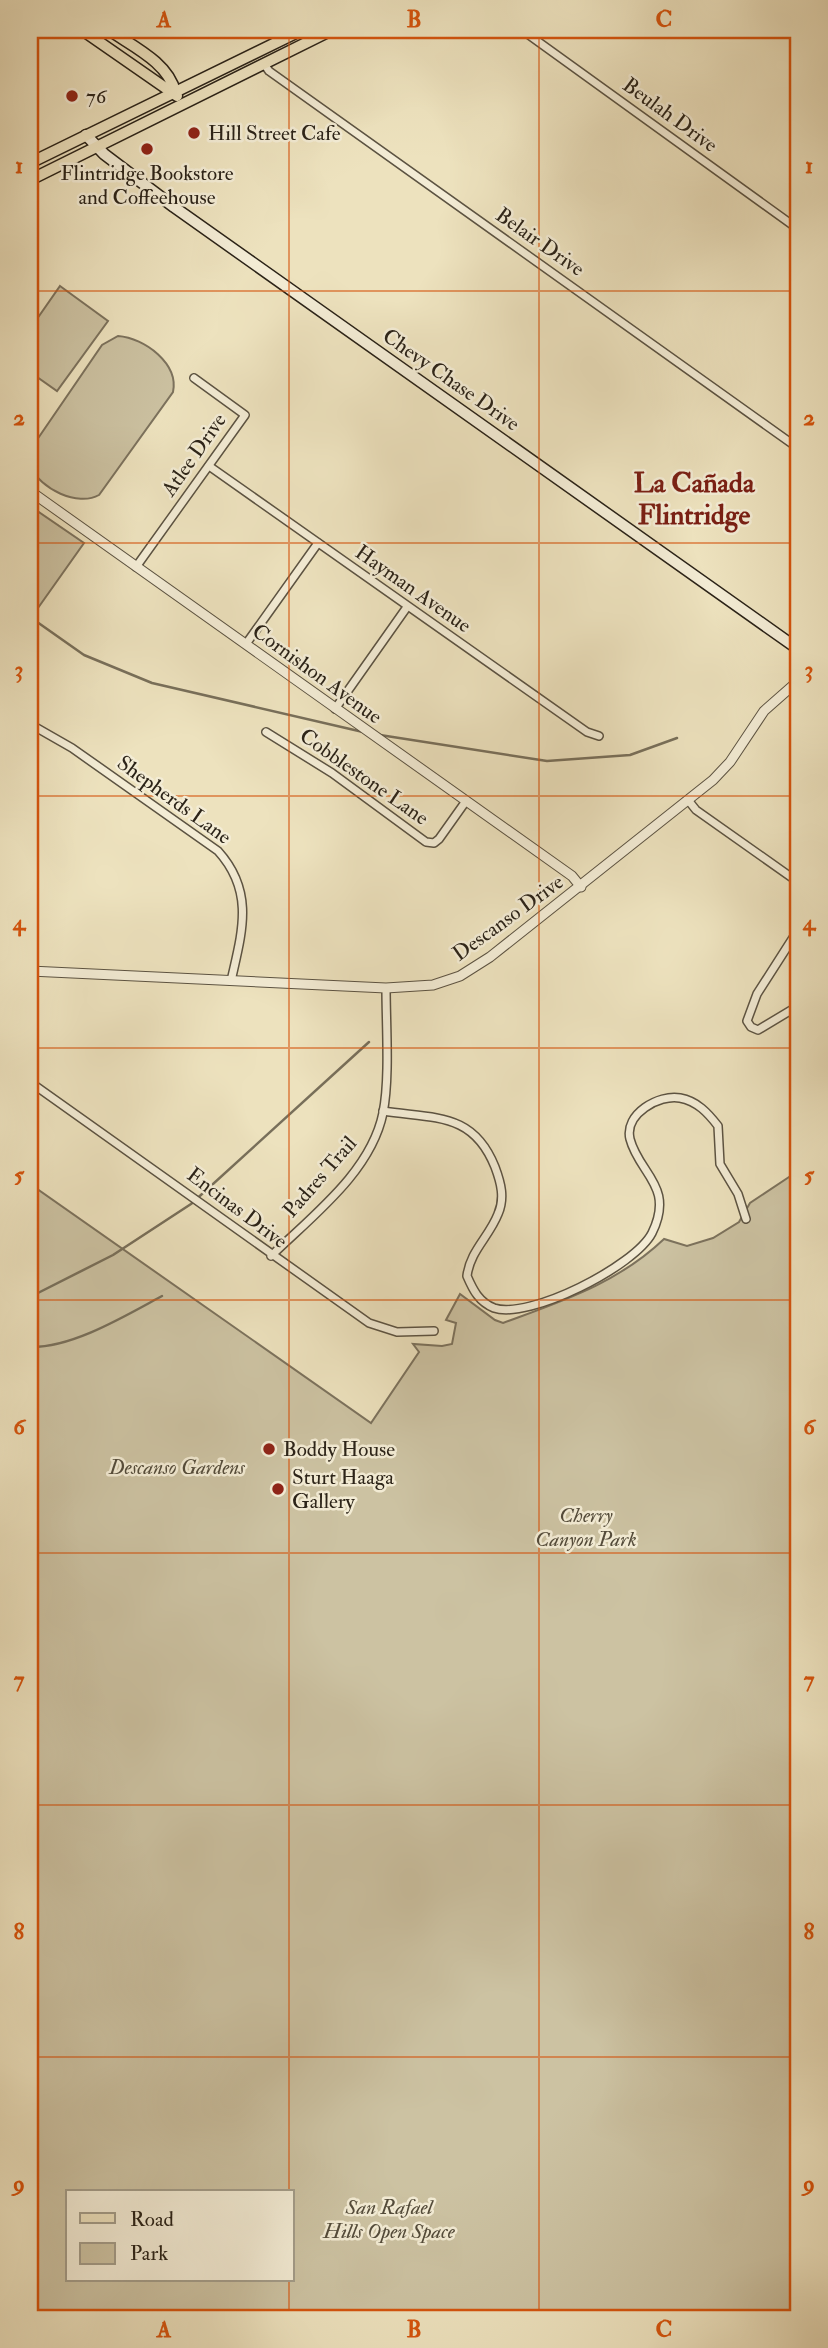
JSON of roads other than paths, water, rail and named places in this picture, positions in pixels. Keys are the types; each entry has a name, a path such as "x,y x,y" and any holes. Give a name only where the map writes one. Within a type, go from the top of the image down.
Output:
{"main road":[{"path":"82,30 174,92 184,104"},
{"path":"109,30 164,69 172,80 174,92"},
{"path":"30,163 302,30"},
{"path":"30,180 332,30"},
{"path":"257,52 264,64"},
{"name":"Chevy Chase Drive","path":"86,135 97,148 174,207 798,649"}],"street":[{"path":"100,42 109,30"},
{"name":"Beulah Drive","path":"522,30 798,229"},
{"name":"Belair Drive","path":"264,64 269,71 798,447"},
{"name":"Atlee Drive","path":"136,567 245,415 194,378"},
{"name":"Hayman Avenue","path":"209,466 587,732 599,736"},
{"name":"Cornishon Avenue","path":"30,491 572,876 581,887"},
{"path":"246,644 318,542"},
{"path":"335,709 407,607"},
{"name":"Descanso Drive","path":"30,971 386,988 433,985 460,976 491,957 581,887 721,772 764,711 798,681"},
{"path":"783,696 798,692"},
{"name":"Shepherds Lane","path":"30,724 78,751 211,846 231,865 242,890 243,903 242,926 232,981"},
{"name":"Cobblestone Lane","path":"266,732 332,773 426,842 434,843 439,839 466,801"},
{"path":"688,800 696,810 798,882"},
{"path":"798,930 757,993 747,1021 751,1027 758,1030 798,1006"},
{"name":"Padres Trail","path":"271,1256 366,1156 383,1111 386,988"},
{"name":"Encinas Drive","path":"30,1082 142,1159 271,1256 369,1323 397,1332 434,1331"},
{"path":"383,1111 458,1124 474,1132 488,1151 502,1193 501,1207 475,1250 467,1276 480,1300 493,1307 507,1310 523,1308 574,1290 607,1274 642,1248 657,1216 658,1198 654,1181 630,1138 630,1126 638,1114 665,1098 694,1102 718,1126 720,1164 738,1194 746,1219"}],"waterway":[{"path":"30,617 84,655 152,683 363,732"},
{"path":"380,735 547,761 630,755 677,738"},
{"path":"30,1297 113,1255 191,1204 369,1042"},
{"path":"30,1347 46,1346 80,1337 162,1296"}],"place":[{"name":"76","path":"72,96"},
{"name":"Hill Street Cafe","path":"194,133"},
{"name":"Flintridge Bookstore and Coffeehouse","path":"147,149"},
{"name":"Boddy House","path":"269,1449"},
{"name":"Sturt Haaga Gallery","path":"278,1489"}],"district":[{"name":"La Cañada Flintridge","path":"694,499"}],"park label":[{"name":"Descanso Gardens","path":"177,1467"},
{"name":"Cherry Canyon Park","path":"586,1527"},
{"name":"San Rafael Hills Open Space","path":"389,2219"}]}
